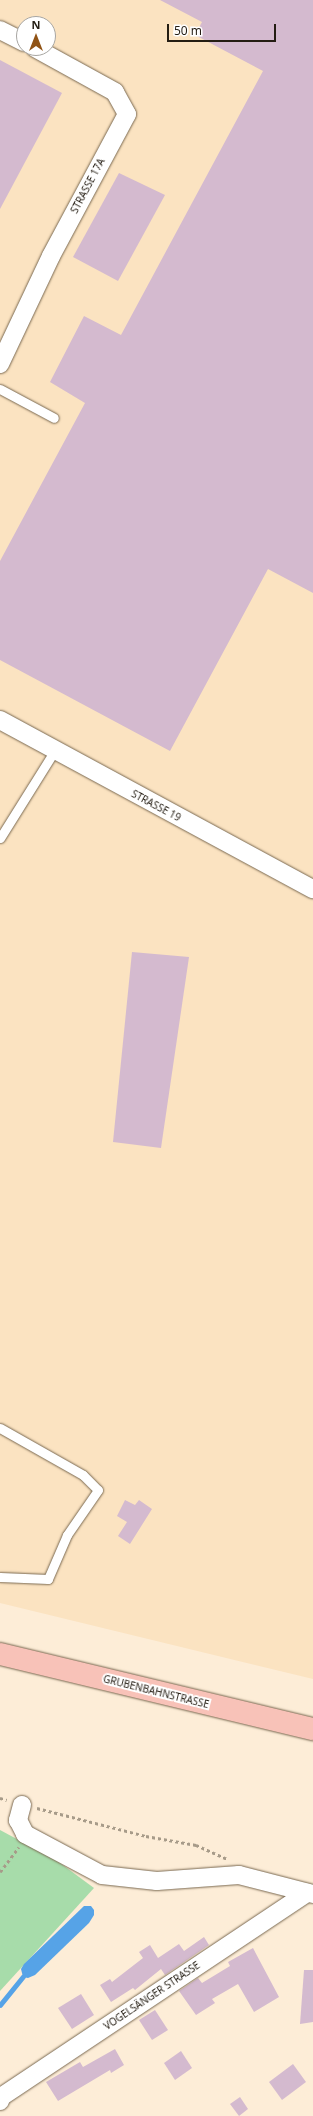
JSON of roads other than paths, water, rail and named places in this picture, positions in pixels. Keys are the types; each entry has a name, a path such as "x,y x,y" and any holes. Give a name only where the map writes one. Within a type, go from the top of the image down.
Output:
{"main road":[{"name":"GRUBENBAHNSTRASSE","path":"0,1654 313,1729"}],"street":[{"path":"0,30 16,38"},
{"name":"STRASSE 17A","path":"0,364 51,256 127,114 122,101 115,92 50,56"},
{"name":"STRASSE 19","path":"0,720 313,889"},
{"name":"VOGELSÄNGER STRASSE","path":"22,1805 18,1820 27,1835 102,1875 157,1881 239,1875 310,1894"},
{"name":"VOGELSÄNGER STRASSE","path":"0,2101 1,2097 310,1894"}],"lane":[{"path":"0,389 54,418"},
{"path":"0,838 55,750"},
{"path":"0,1428 83,1475 98,1490 67,1535 48,1579 0,1576"}],"water":[{"path":"84,1906 91,1906 94,1910 94,1915 89,1923 35,1975 28,1978 23,1977 21,1969 24,1964"}],"waterway":[{"path":"0,2005 23,1977"}]}
